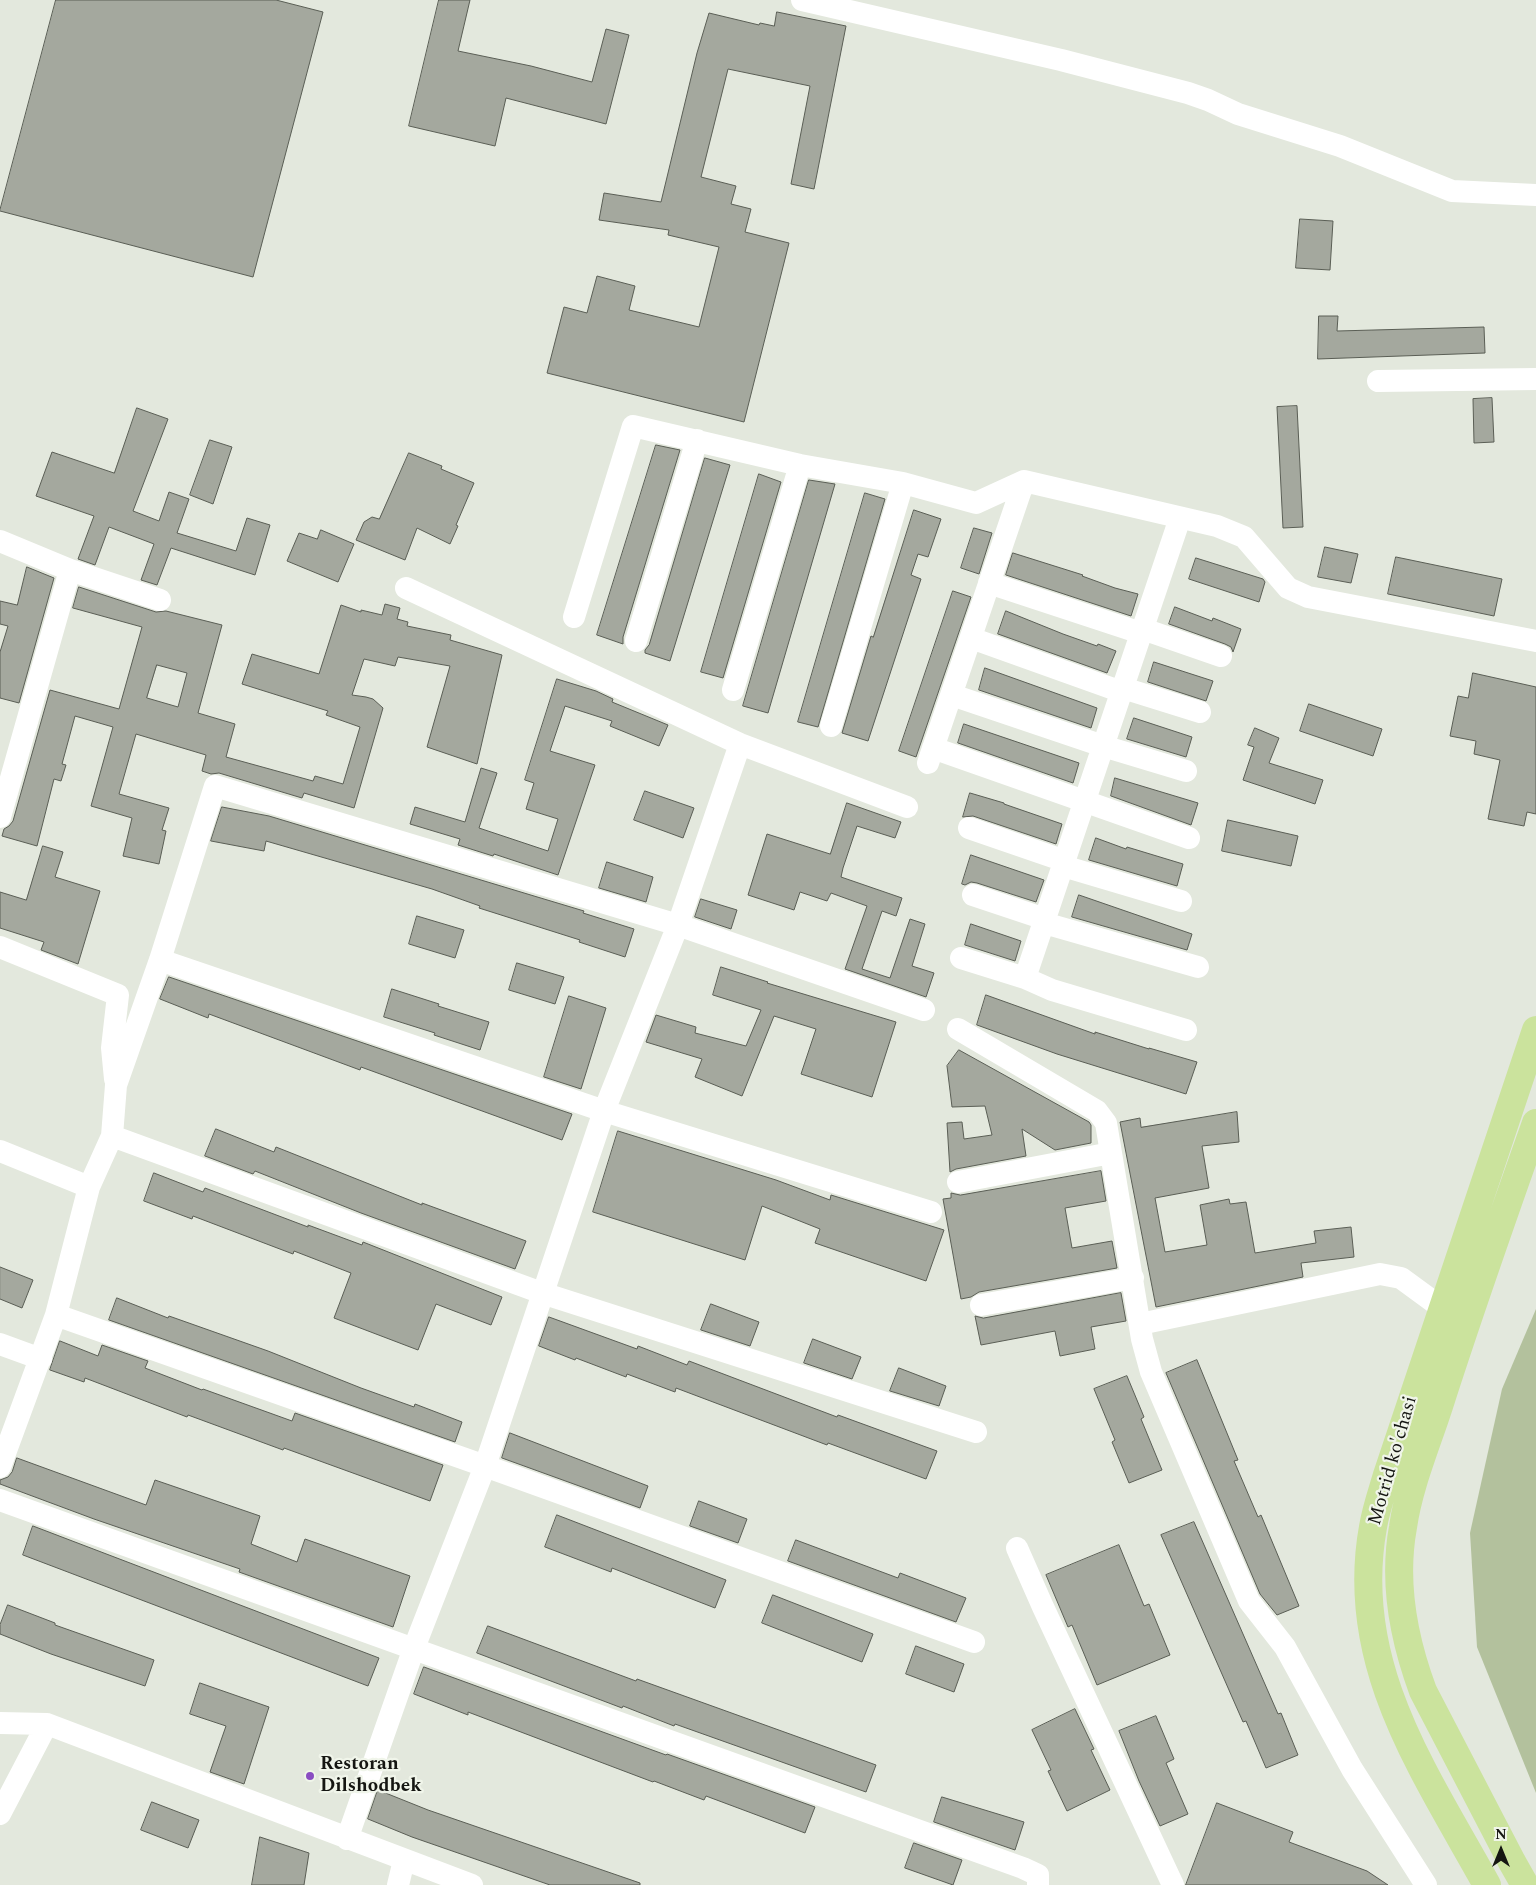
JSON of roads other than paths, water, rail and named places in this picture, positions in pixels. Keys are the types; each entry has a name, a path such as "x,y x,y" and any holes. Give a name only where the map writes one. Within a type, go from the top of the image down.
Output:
{"main road":[{"name":"Motrid ko'chasi","path":"1487,1885 1406,1737 1394,1711 1378,1659 1370,1605 1370,1552 1377,1509 1387,1475 1536,1030"},
{"name":"Motrid ko'chasi","path":"1526,1885 1512,1862 1423,1691 1415,1669 1404,1626 1401,1599 1400,1551 1402,1527 1415,1480 1460,1340 1536,1123"}],"street":[{"path":"802,0 1052,58 1188,93 1238,114 1340,146 1452,191 1536,195"},
{"path":"1378,381 1536,379"},
{"path":"574,617 633,426 800,465 903,483 976,503 1024,481 1217,526 1244,538 1288,588 1308,597 1536,641"},
{"path":"636,641 697,440"},
{"path":"733,690 800,465"},
{"path":"1024,481 931,756 1084,802 1189,838"},
{"path":"831,726 903,483"},
{"path":"1025,978 1180,518"},
{"path":"0,541 70,570 160,600"},
{"path":"0,817 70,570"},
{"path":"989,583 1221,656"},
{"path":"406,588 740,744 907,807"},
{"path":"970,638 1122,690 1200,712"},
{"path":"952,695 1104,746 1186,771"},
{"path":"347,1839 414,1648 485,1466 604,1111 678,925 740,744"},
{"path":"116,1085 160,960 215,786 678,925 924,1010"},
{"path":"969,828 1064,863 1181,902"},
{"path":"973,895 1044,921 1198,967"},
{"path":"0,947 118,995 112,1048 116,1085 112,1136 89,1187 56,1315 0,1467"},
{"path":"961,958 1025,978 1052,990 1186,1030"},
{"path":"160,960 604,1111 931,1212"},
{"path":"958,1029 1098,1111 1106,1123 1140,1324 1151,1372 1248,1601 1284,1647 1352,1769 1426,1885"},
{"path":"112,1136 542,1293 976,1432"},
{"path":"0,1151 89,1187"},
{"path":"958,1182 1111,1153"},
{"path":"1140,1324 1380,1274 1401,1278 1442,1308"},
{"path":"981,1305 1133,1278"},
{"path":"56,1315 485,1466 974,1642"},
{"path":"0,1344 41,1359"},
{"path":"0,1500 1024,1868 1038,1875 1038,1885"},
{"path":"1018,1548 1043,1607 1173,1885"},
{"path":"0,1723 47,1724 472,1885"},
{"path":"0,1814 47,1724"},
{"path":"398,1885 404,1860"}],"place":[{"name":"Restoran Dilshodbek","path":"310,1776"}]}
